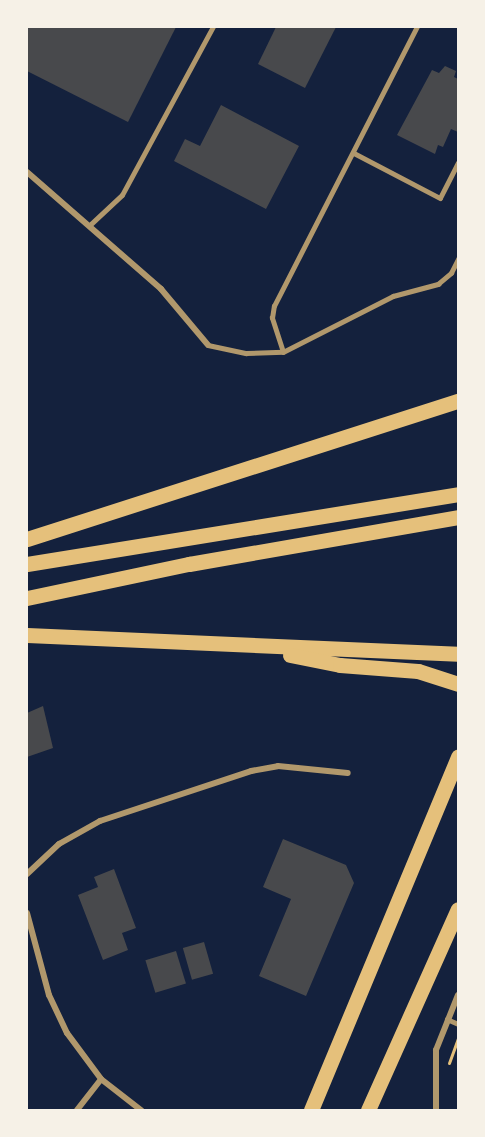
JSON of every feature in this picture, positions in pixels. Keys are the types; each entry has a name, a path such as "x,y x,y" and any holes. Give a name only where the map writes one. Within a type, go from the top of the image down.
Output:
{"main road":[{"path":"27,539 458,401"},
{"path":"27,564 458,494"},
{"path":"27,598 189,564 458,517"},
{"path":"27,635 249,648 458,654"},
{"path":"249,648 340,665 418,671 458,684"},
{"path":"311,1110 458,756"},
{"path":"368,1110 458,909"}],"street":[{"path":"27,172 91,224 161,289 208,345"},
{"path":"27,874 59,844 100,821 251,771 300,766 348,774"},
{"path":"27,913 54,1008 75,1046 101,1079 141,1110"},
{"path":"436,1110 435,1059 447,1019 458,995"},
{"path":"77,1110 101,1079"}],"lane":[{"path":"91,224 122,195 213,27"},
{"path":"283,352 272,318 274,306 417,27"},
{"path":"354,153 440,198 458,163"},
{"path":"208,345 246,353 283,352 393,296 438,284 451,273 458,259"},
{"path":"451,273 458,271"},
{"path":"447,1019 458,1024"}],"building":[{"path":"27,27 176,27 128,122 27,71"},
{"path":"276,27 336,27 305,88 258,64"},
{"path":"445,66 456,71 454,77 458,79 458,132 451,129 443,147 438,145 435,154 397,135 432,70 439,73"},
{"path":"221,105 299,146 266,209 174,161 185,139 200,146"},
{"path":"43,706 53,748 27,757 27,713"},
{"path":"283,839 346,865 354,883 306,996 259,976 291,899 263,887"},
{"path":"114,869 136,928 122,933 128,950 103,960 78,895 98,887 94,877"},
{"path":"204,942 213,974 192,980 183,948"},
{"path":"176,951 186,984 155,993 145,960"}]}
